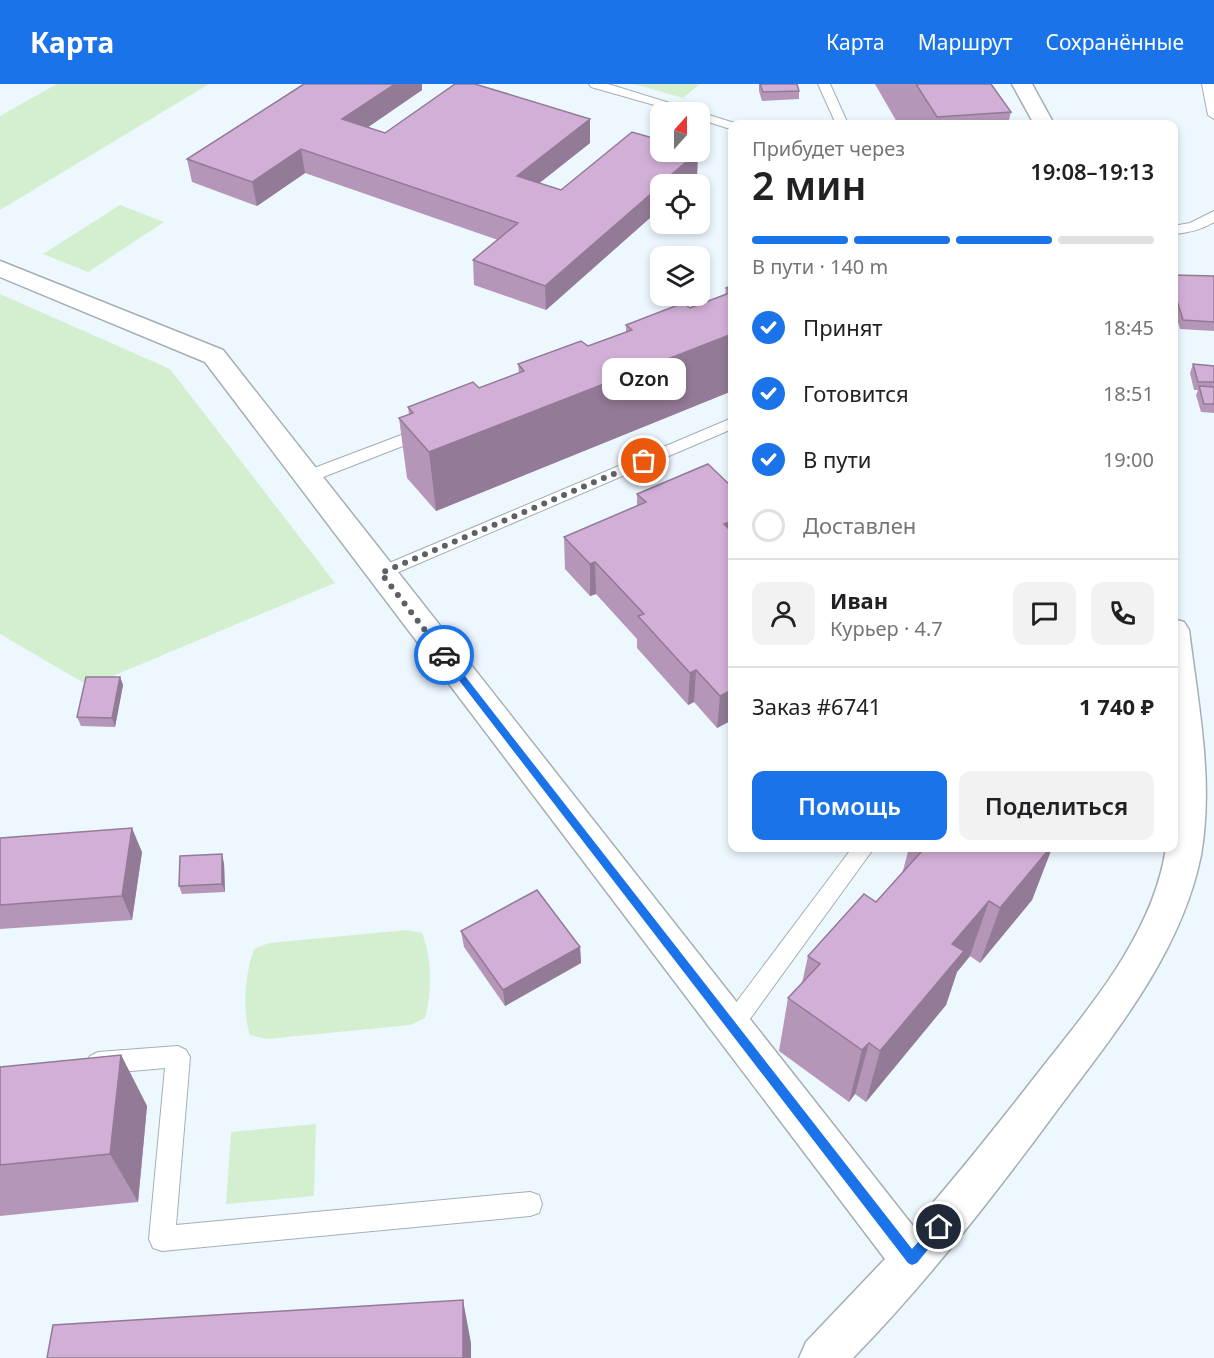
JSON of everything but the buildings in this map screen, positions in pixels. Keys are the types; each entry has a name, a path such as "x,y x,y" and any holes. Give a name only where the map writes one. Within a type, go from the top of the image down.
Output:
{"street":[{"path":"1022,84 1042,120"},
{"path":"0,268 214,356 912,1259"},
{"path":"832,1355 1006,1147 1087,1040 1146,951 1170,900 1183,855 1188,809 1187,762 1178,677"}],"lane":[{"path":"595,84 657,102"},
{"path":"824,84 840,120"},
{"path":"1208,84 1214,115"},
{"path":"710,118 728,124"},
{"path":"1178,230 1186,229 1214,215"},
{"path":"381,573 728,425"},
{"path":"307,477 438,426"},
{"path":"731,1027 861,852"},
{"path":"71,1066 178,1057 162,1239 530,1204"}],"green space":[{"path":"57,84 209,84 0,210 0,116"},
{"path":"634,84 700,84 683,98"},
{"path":"120,205 164,222 88,272 43,254"},
{"path":"0,294 170,369 335,583 89,686 0,634"},
{"path":"407,930 422,933 428,953 430,986 425,1018 410,1025 266,1039 250,1035 246,1015 246,992 248,969 254,949 269,943"},
{"path":"316,1124 314,1196 226,1204 231,1132"}],"way so far":[{"path":"444,655 381,573 644,461"}],"place":[{"name":"Ozon","path":"644,461"}],"route":[{"path":"444,655 912,1259 939,1227"}]}
